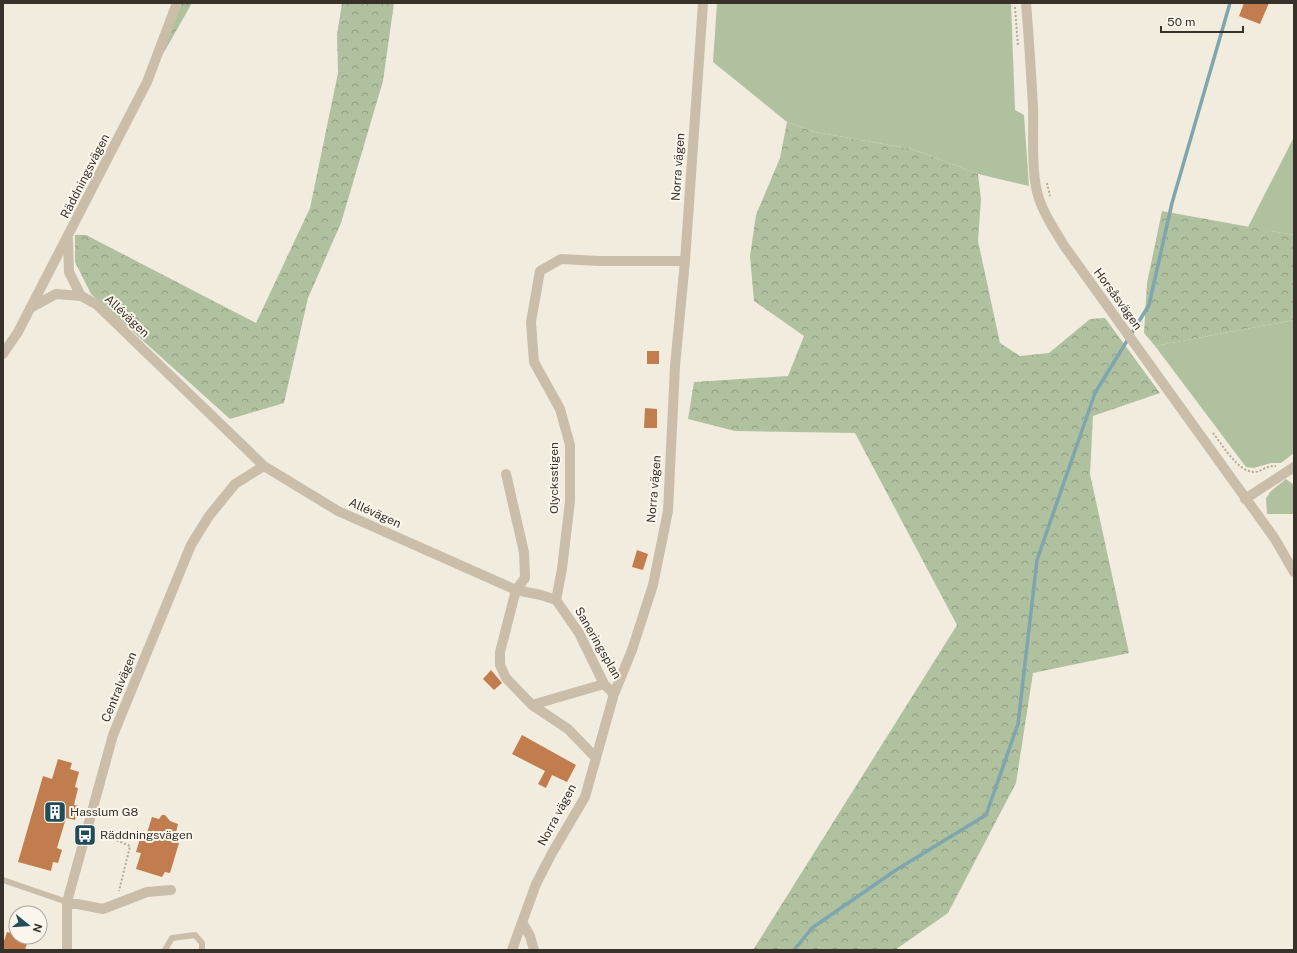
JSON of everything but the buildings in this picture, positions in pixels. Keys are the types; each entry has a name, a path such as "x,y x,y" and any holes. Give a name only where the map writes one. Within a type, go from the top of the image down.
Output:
{"street":[{"name":"Räddningsvägen","path":"3,354 18,332 148,82 177,3"},
{"name":"Norra vägen","path":"512,950 536,884 552,853 585,797 614,694 632,650 653,585 668,511 675,366 685,261 703,3"},
{"name":"Horsåsvägen","path":"1026,3 1033,108 1033,152 1036,187 1052,226 1065,247 1275,539 1294,572"},
{"path":"68,237 69,272 81,296"},
{"name":"Olycksstigen","path":"556,600 562,569 570,501 570,445 560,409 534,362 531,322 540,271 561,259 599,261 685,261"},
{"name":"Allévägen","path":"30,308 56,294 81,296 96,304 264,466 338,511 516,590"},
{"name":"Centralvägen","path":"67,950 67,902 113,735 192,545 209,516 235,484 264,466"},
{"path":"1246,499 1294,467"},
{"path":"506,474 524,552 525,578 516,590 503,638 500,652 500,664 506,678 532,705 568,729 596,758"},
{"path":"516,590 541,595 556,600"},
{"name":"Saneringsplan","path":"556,600 579,633 604,684 614,694"},
{"path":"532,705 604,684"},
{"path":"67,902 103,909 147,892 171,890"},
{"path":"522,922 530,936 534,950"}],"lane":[{"path":"3,880 67,902"},
{"path":"165,950 172,938 195,936 202,943 202,950"}],"path":[{"path":"1015,3 1018,47"},
{"path":"1046,179 1051,200"},
{"path":"1211,430 1234,461 1244,469 1252,472 1259,471 1273,465 1280,467 1285,474"},
{"path":"102,834 130,846 115,904"}],"green space":[{"path":"178,3 192,3 163,54"},
{"path":"342,3 394,3 383,81 341,223 308,298 284,403 230,419 91,294 75,262 75,235 86,235 256,323 310,208 338,73 337,35"},
{"path":"717,3 1011,3 1015,110 1024,115 1029,186 978,174 912,149 815,132 787,122 713,62"},
{"path":"787,122 815,132 912,149 978,174 981,199 978,241 1000,343 1020,356 1049,353 1090,319 1105,318 1160,393 1093,416 1090,474 1129,653 1033,673 1016,783 948,913 895,950 753,950 957,625 855,433 735,431 688,419 694,382 788,376 804,336 754,301 750,256 756,215 780,158"},
{"path":"1294,137 1294,235 1248,227"},
{"path":"1162,211 1294,235 1294,320 1155,346 1144,333 1147,283"},
{"path":"1294,320 1294,453 1281,463 1271,463 1254,468 1246,467 1155,346"},
{"path":"1286,479 1294,485 1294,514 1267,514 1266,498 1271,491"}],"waterway":[{"path":"794,950 812,928 896,870 986,815 1018,724 1037,560 1095,393 1149,305 1172,203 1230,3"}],"place":[{"name":"Hasslum G8","path":"55,812"},
{"name":"Räddningsvägen","path":"85,835"}]}
